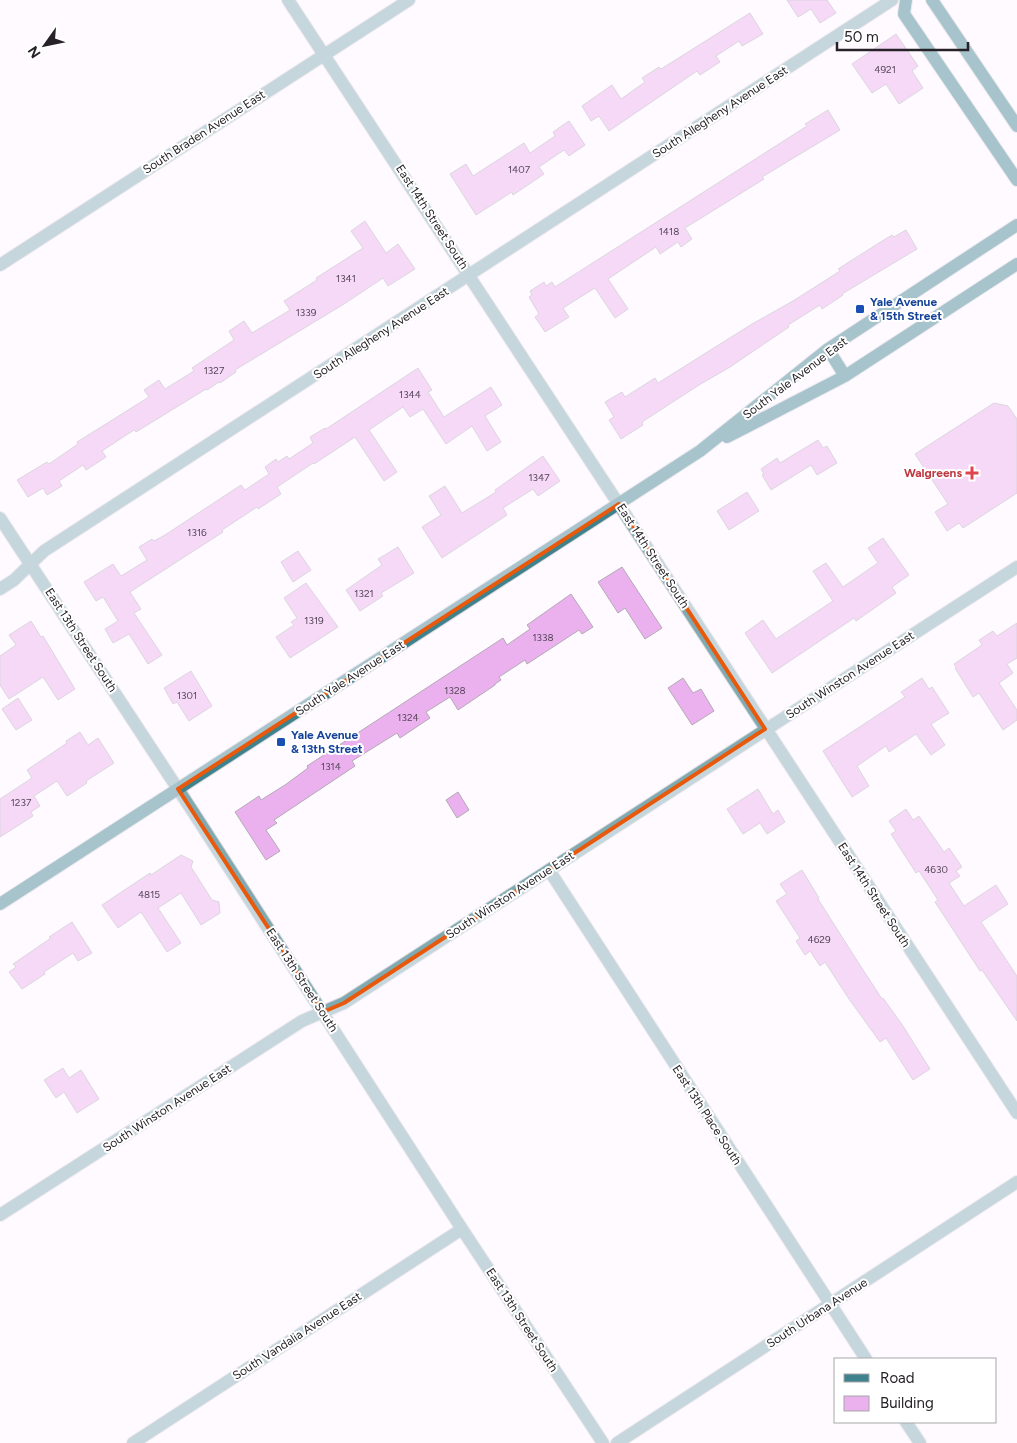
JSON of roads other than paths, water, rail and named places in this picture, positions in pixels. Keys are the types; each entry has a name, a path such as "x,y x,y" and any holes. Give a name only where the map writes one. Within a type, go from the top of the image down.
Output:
{"main road":[{"path":"906,0 904,14 1017,180"},
{"path":"932,0 1017,126"},
{"name":"South Yale Avenue East","path":"0,904 700,451 828,349 1017,225"},
{"name":"South Yale Avenue East","path":"700,451 845,376 1017,264"},
{"path":"828,349 845,376"}],"street":[{"name":"East 14th Street South","path":"288,0 470,275 1017,1113"},
{"name":"South Braden Avenue East","path":"0,265 409,0"},
{"name":"South Allegheny Avenue East","path":"0,589 14,580 44,551 892,0"},
{"name":"East 13th Street South","path":"0,518 178,788 602,1443"},
{"name":"South Winston Avenue East","path":"0,1215 302,1021 344,1003 1017,567"},
{"name":"East 13th Place South","path":"549,870 865,1358"},
{"name":"South Urbana Avenue","path":"617,1443 1017,1182"},
{"name":"South Vandalia Avenue East","path":"133,1443 462,1229"},
{"path":"907,1423 920,1443"}],"place":[{"name":"Yale Avenue & 15th Street","path":"860,309"},
{"name":"Walgreens","path":"972,473"},
{"name":"Yale Avenue & 13th Street","path":"281,742"}]}
